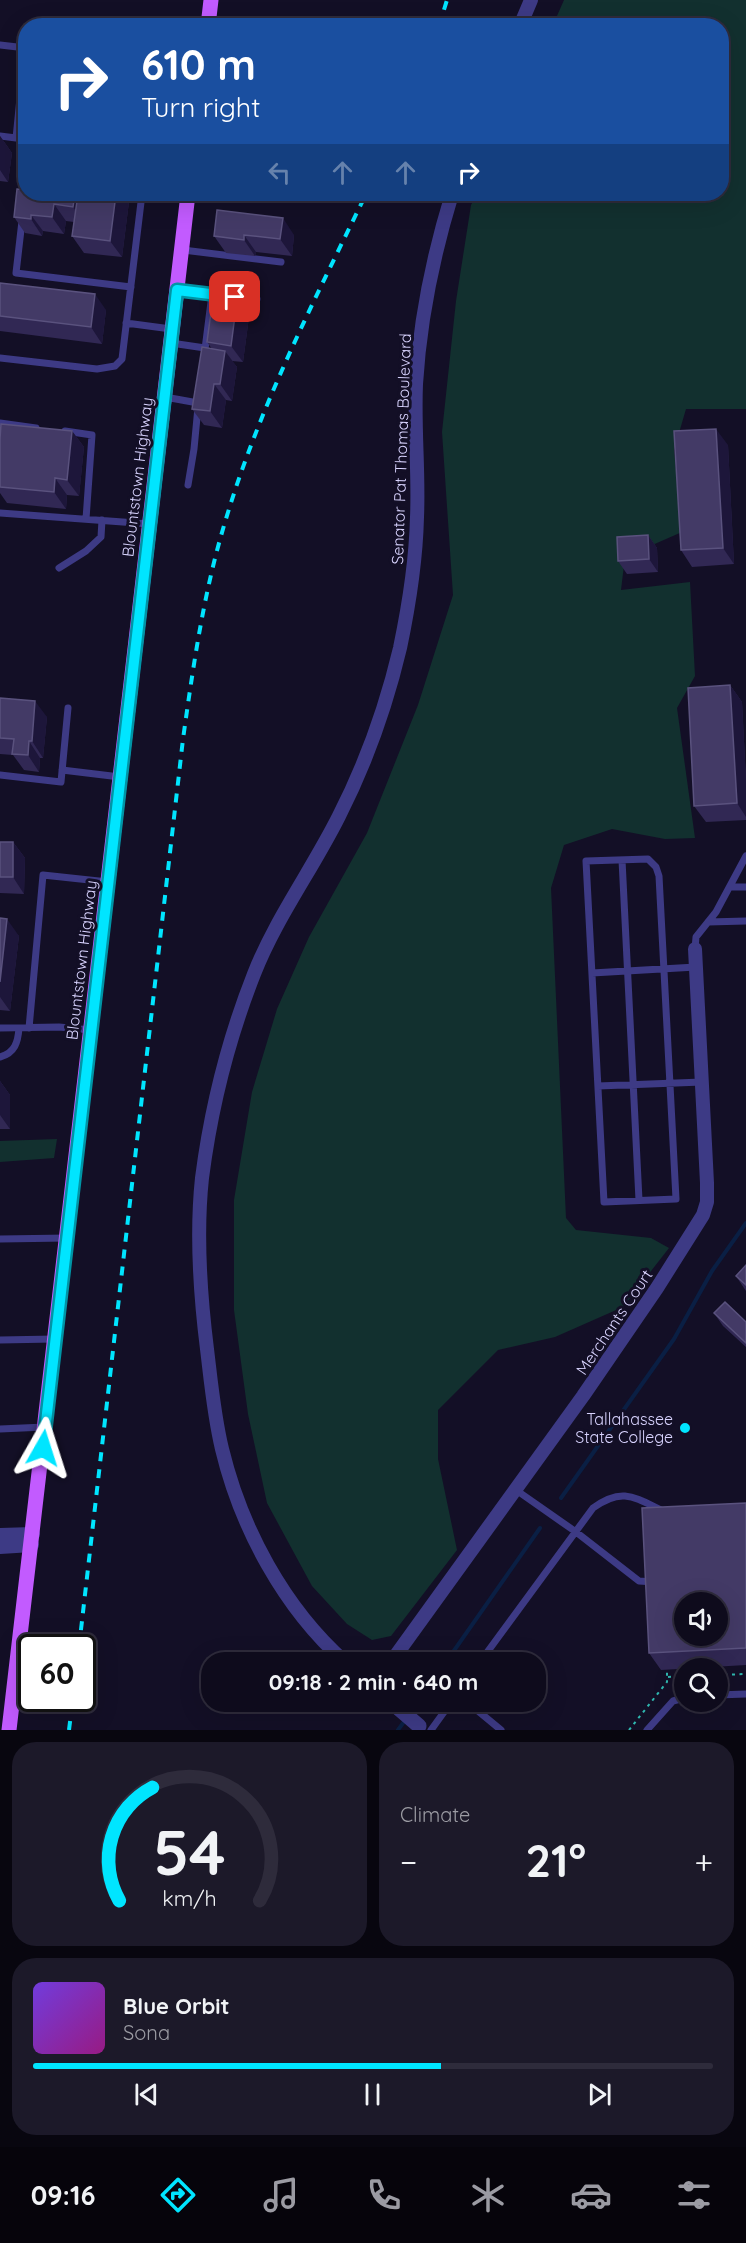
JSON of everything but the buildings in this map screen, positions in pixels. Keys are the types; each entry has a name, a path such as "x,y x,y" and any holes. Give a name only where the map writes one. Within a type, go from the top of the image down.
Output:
{"main road":[{"path":"209,18 211,0"},
{"name":"Blountstown Highway","path":"9,1730 6,1713 33,1539 187,201"}],"street":[{"path":"523,18 531,0"},
{"name":"Senator Pat Thomas Boulevard","path":"336,1652 305,1618 275,1578 254,1539 230,1480 221,1446 212,1391 201,1289 202,1180 215,1100 229,1042 256,969 283,913 338,818 356,781 377,730 390,687 407,613 414,568 417,517 415,417 420,341 432,264 450,201"},
{"name":"Merchants Court","path":"399,1652 590,1386 703,1215 707,1202 707,1184 695,948"},
{"path":"0,1535 33,1539"},
{"path":"0,1547 33,1539"},
{"path":"404,1712 425,1729"}],"lane":[{"path":"0,45 18,47"},
{"path":"0,136 16,138 18,118"},
{"path":"0,358 105,369 115,366 122,359 141,201"},
{"path":"23,216 16,273 131,287"},
{"path":"182,250 281,262"},
{"path":"177,290 223,295"},
{"path":"202,370 212,294"},
{"path":"235,297 257,299"},
{"path":"126,323 205,348"},
{"path":"188,485 200,392"},
{"path":"165,397 198,403"},
{"path":"0,423 46,429"},
{"path":"57,430 92,435 86,519"},
{"path":"0,513 150,524"},
{"path":"59,568 86,551 101,537 102,520"},
{"path":"0,775 61,782 68,708"},
{"path":"62,770 120,777"},
{"path":"695,948 696,937 716,912 746,856"},
{"path":"648,859 656,867 659,876 676,1198 604,1202 586,861 622,860 648,859"},
{"path":"622,860 639,1200"},
{"path":"29,1028 43,875 108,882"},
{"path":"731,887 746,886"},
{"path":"708,922 746,921"},
{"path":"592,973 696,968"},
{"path":"0,1028 91,1030"},
{"path":"0,1057 6,1055 17,1044 19,1028"},
{"path":"598,1086 702,1082"},
{"path":"0,1239 67,1238"},
{"path":"0,1340 55,1339"},
{"path":"0,1430 45,1427"},
{"path":"516,1490 576,1532 639,1581 656,1582"},
{"path":"487,1652 594,1508 607,1498 623,1495 637,1497 662,1511 669,1512"},
{"path":"728,1695 746,1694"},
{"path":"647,1730 674,1701"},
{"path":"425,1729 441,1712"},
{"path":"479,1712 501,1730"}],"path":[{"path":"629,1730 668,1682 667,1669"},
{"path":"728,1675 746,1674"},
{"path":"668,1677 674,1677"}],"green space":[{"path":"564,0 746,0 746,409 686,409 674,450 682,532 625,557 621,590 690,582 695,676 677,708 695,838 665,839 612,829 564,845 551,888 566,1218 576,1230 651,1238 669,1248 623,1307 555,1337 498,1350 438,1410 438,1459 457,1550 391,1636 372,1640 347,1624 312,1586 267,1503 248,1414 234,1310 234,1200 252,1092 277,1009 309,937 367,833 418,705 453,595 442,432 456,301 471,205 473,201 729,201 729,18 556,18"},
{"path":"57,1139 54,1158 0,1162 0,1141"}],"waterway":[{"path":"561,1498 674,1339 712,1271 746,1223"},
{"path":"453,1652 540,1528"},
{"path":"398,1730 406,1719"}],"railway":[{"path":"441,18 447,0"},
{"path":"80,1634 183,739 204,607 223,529 252,442 287,358 363,201"},
{"path":"69,1730 71,1712"}],"place":[{"name":"Tallahassee State College","path":"685,1428"}],"route":[{"path":"43,1448 177,290 235,297"}]}
